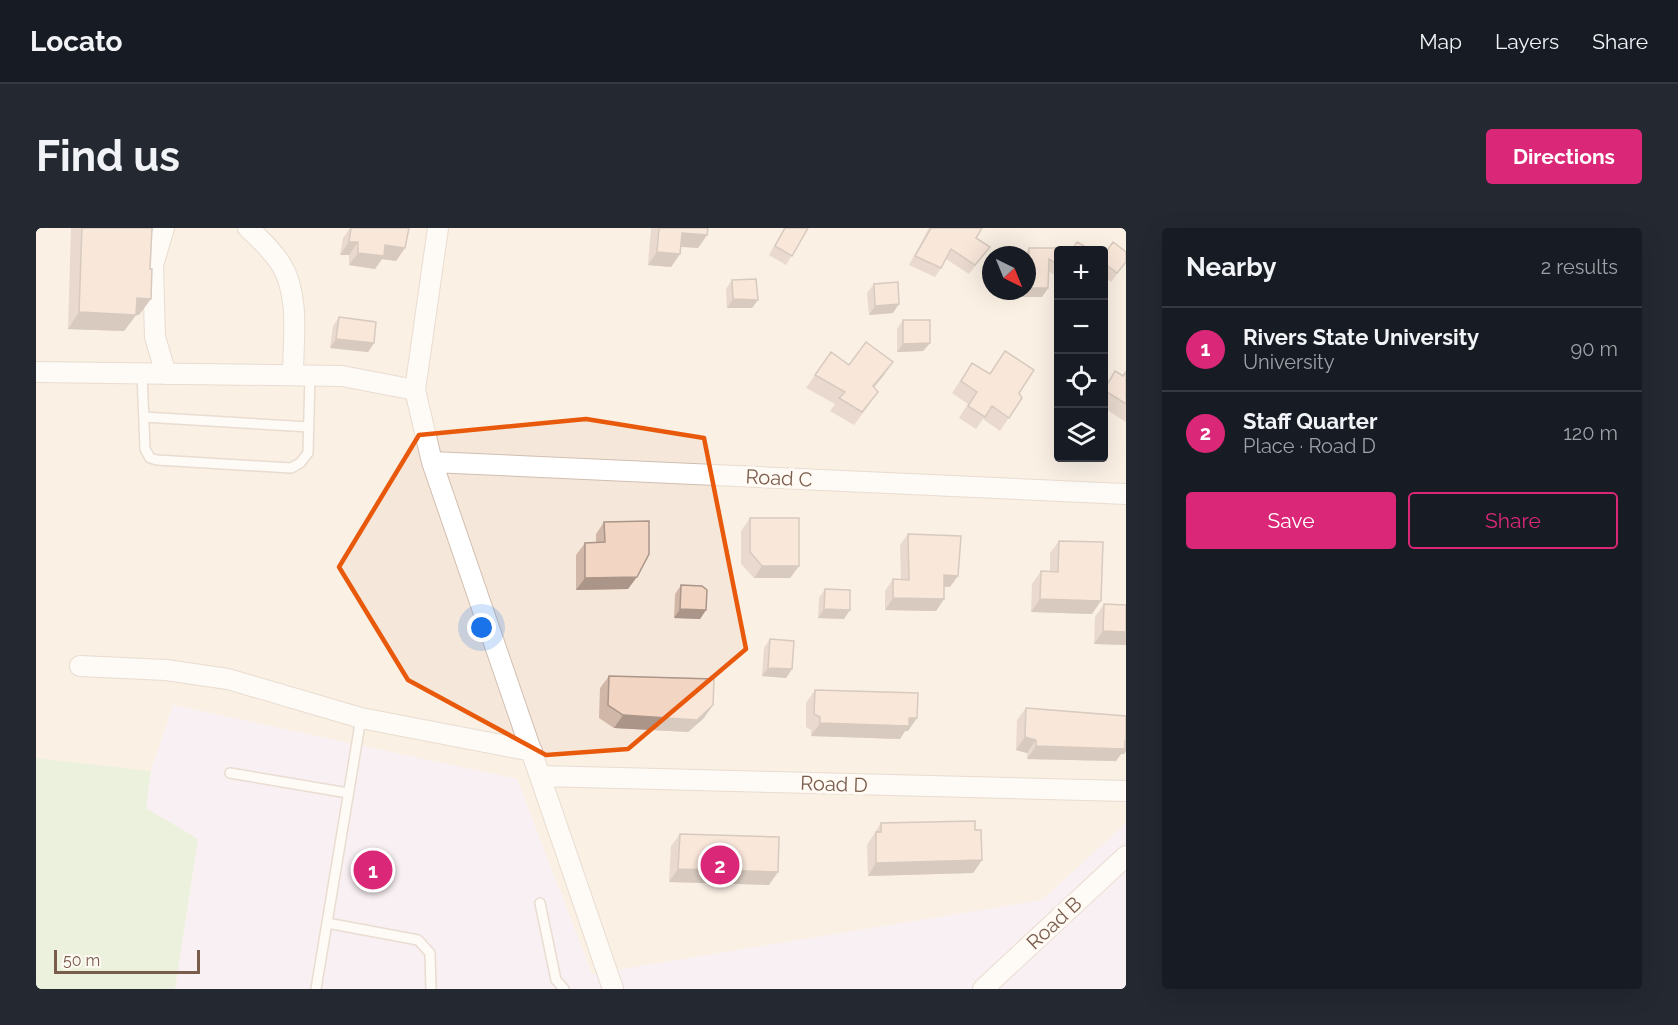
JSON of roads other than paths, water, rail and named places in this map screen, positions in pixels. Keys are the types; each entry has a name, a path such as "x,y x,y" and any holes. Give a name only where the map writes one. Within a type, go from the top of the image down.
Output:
{"street":[{"path":"164,228 153,265 155,337 166,374"},
{"path":"248,228 265,244 282,266 293,294 301,376"},
{"path":"438,228 415,390 432,462 613,989"},
{"path":"36,372 342,376 415,390"},
{"name":"Road C","path":"432,462 1126,494"},
{"path":"80,666 166,670 228,679 361,718 532,751"},
{"name":"Road D","path":"541,776 1126,791"},
{"name":"Road B","path":"986,988 1126,856"}],"lane":[{"path":"142,373 145,449 150,458 291,468 300,463 308,453 309,427 301,376"},
{"path":"144,417 309,427"},
{"path":"316,989 361,718"},
{"path":"230,773 348,793"},
{"path":"540,903 556,980 564,989"},
{"path":"327,923 418,940 430,953 431,989"}],"place":[{"name":"Staff Quarter","path":"720,865"},
{"name":"Rivers State University","path":"373,870"}]}
